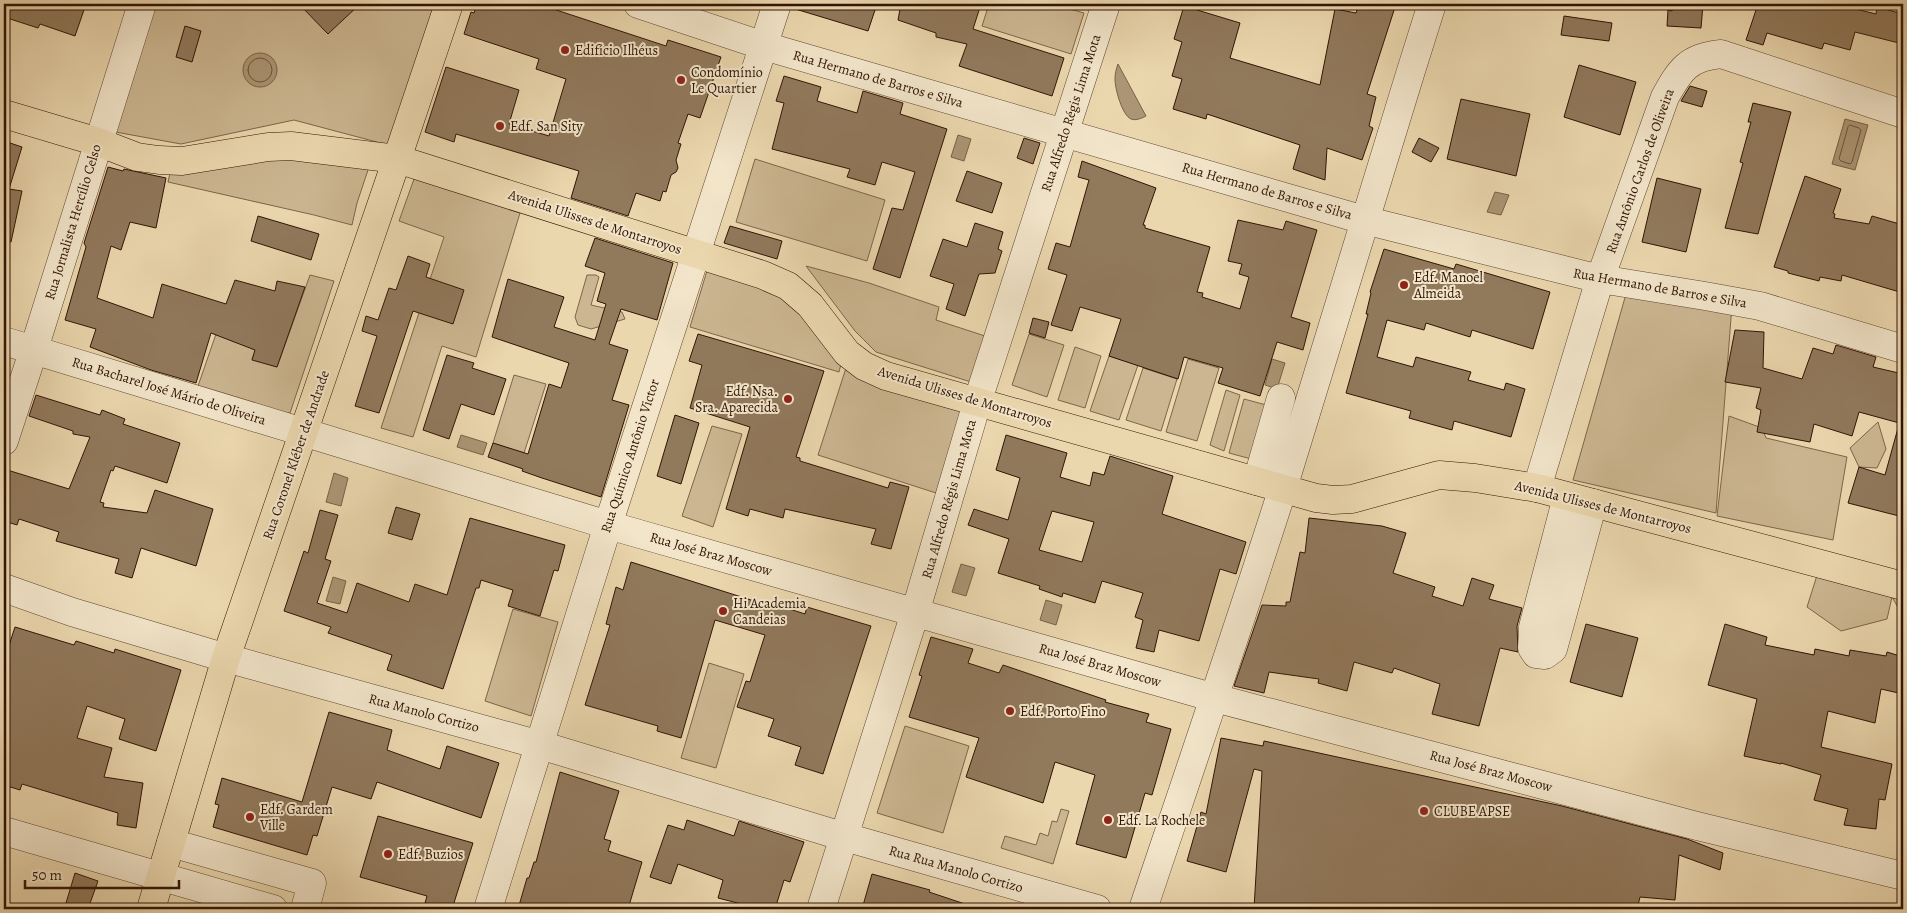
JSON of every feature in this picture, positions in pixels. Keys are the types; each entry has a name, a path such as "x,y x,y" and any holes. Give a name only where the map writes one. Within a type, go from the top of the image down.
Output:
{"main road":[{"name":"Rua Coronel Kléber de Andrade","path":"151,909 226,658 398,159 449,4"},
{"name":"Avenida Ulisses de Montarroyos","path":"4,114 98,142 136,157 182,161 268,147 291,146 398,159 763,275 788,286 810,305 846,353 864,366 886,376 1316,498 1333,500 1352,499 1439,475 1475,478 1537,488 1903,586"}],"street":[{"name":"Rua Jornalista Hercílio Celso","path":"4,441 142,4"},
{"name":"Rua Hermano de Barros e Silva","path":"638,4 764,46 1364,220 1600,279 1760,306 1903,349"},
{"name":"Rua Químico Antônio Victor","path":"488,909 608,525 777,4"},
{"name":"Rua Alfredo Régis Lima Mota","path":"821,909 916,613 978,403 1106,4"},
{"path":"1143,909 1215,698 1270,484 1364,220 1432,4"},
{"name":"Rua Antônio Carlos de Oliveira","path":"1537,488 1600,279 1665,97 1678,73 1695,60 1706,55 1721,54 1903,114"},
{"path":"4,341 34,349"},
{"name":"Rua Bacharel José Mário de Oliveira","path":"34,349 304,432"},
{"path":"1270,484 1281,398"},
{"name":"Rua José Braz Moscow","path":"304,432 608,525 1215,698 1707,828 1903,876"},
{"name":"Rua Manolo Cortizo","path":"4,588 72,612 226,658 540,745 845,838"},
{"path":"4,831 273,909"},
{"name":"Rua Rua Manolo Cortizo","path":"845,838 1097,909"},
{"path":"171,843 312,884 305,909"}],"shaded area":[{"path":"153,4 435,4 388,145 294,120 181,144 110,131"},
{"path":"989,4 1053,4 1084,13 1071,54 982,26"},
{"path":"290,157 369,167 352,225 168,182 170,173"},
{"path":"755,159 885,200 867,261 736,222"},
{"path":"414,179 520,213 476,357 442,346 413,437 381,428 444,237 399,221"},
{"path":"709,264 772,283 843,356 839,372 690,327"},
{"path":"806,266 869,283 939,307 936,320 985,336 971,382 876,352 855,331"},
{"path":"310,275 334,281 290,413 278,414 198,386 216,334 261,337 252,359 277,367"},
{"path":"587,275 599,277 591,305 622,312 625,319 591,329 578,325 575,317"},
{"path":"1628,287 1732,305 1716,513 1573,480"},
{"path":"1029,334 1064,345 1047,397 1012,385"},
{"path":"1075,347 1101,356 1085,408 1058,400"},
{"path":"1109,356 1138,365 1119,420 1090,411"},
{"path":"1188,359 1219,368 1197,441 1166,432"},
{"path":"846,368 963,406 936,493 818,455"},
{"path":"1143,368 1177,379 1161,431 1126,420"},
{"path":"514,375 546,384 524,453 493,443"},
{"path":"1226,390 1240,395 1224,451 1210,445"},
{"path":"1244,399 1285,410 1270,464 1229,453"},
{"path":"1729,416 1762,428 1766,438 1847,457 1833,540 1717,516"},
{"path":"1878,422 1886,449 1877,468 1859,467 1850,448"},
{"path":"712,426 742,434 713,527 682,516"},
{"path":"1819,569 1903,591 1903,616 1892,597 1887,619 1841,631 1807,607"},
{"path":"513,609 558,622 531,716 485,701"},
{"path":"709,663 744,674 716,768 681,758"},
{"path":"905,726 969,746 943,833 877,813"},
{"path":"1061,809 1069,811 1053,864 1001,848 1005,836 1036,845 1040,833 1048,836 1052,821 1057,822"}],"water":[{"path":"260,53 267,54 272,58 276,63 276,77 272,82 267,86 260,87 253,86 248,82 244,77 243,70 244,63 248,58 253,54"},
{"path":"1118,64 1146,116 1133,120 1125,112 1115,83 1115,73"},
{"path":"1845,119 1868,125 1855,170 1832,164"},
{"path":"958,135 971,139 964,161 951,157"},
{"path":"1495,192 1509,195 1501,215 1487,212"},
{"path":"1272,359 1285,363 1277,389 1265,385"},
{"path":"461,435 487,443 483,455 457,447"},
{"path":"334,473 348,478 341,506 326,502"},
{"path":"961,564 975,568 966,596 952,592"},
{"path":"333,577 346,581 340,604 326,601"},
{"path":"1046,600 1062,605 1056,625 1040,620"}],"building":[{"path":"4,4 86,4 75,36 40,24 38,28 4,17"},
{"path":"299,4 360,4 328,34"},
{"path":"477,4 538,4 666,46 668,40 721,57 700,118 688,114 678,143 681,144 676,160 678,168 671,175 666,192 663,191 660,201 636,193 628,216 571,198 579,171 456,134 454,142 425,132 446,67 519,90 509,124 549,136 566,79 536,69 539,59 464,34 471,12 474,13"},
{"path":"792,4 877,4 868,31 792,8"},
{"path":"901,4 981,4 973,29 1064,58 1052,96 959,66 967,44 936,37 936,33 898,20"},
{"path":"1359,4 1378,9 1379,4 1396,4 1367,94 1376,97 1369,126 1373,128 1362,160 1327,148 1325,180 1293,169 1300,145 1207,114 1206,119 1173,109 1182,79 1172,76 1182,42 1174,39 1184,6 1240,23 1230,58 1320,85 1335,9 1356,13"},
{"path":"1673,4 1703,4 1701,28 1667,26 1668,10 1672,11"},
{"path":"1758,4 1835,4 1876,14 1877,7 1903,14 1903,44 1855,32 1850,50 1824,43 1822,49 1767,33 1763,45 1746,40"},
{"path":"1564,16 1612,23 1609,41 1561,35"},
{"path":"185,26 201,31 192,62 176,57"},
{"path":"1579,65 1636,82 1620,135 1564,117"},
{"path":"784,76 821,87 817,101 857,113 863,91 903,103 900,114 947,129 900,278 873,269 892,208 903,210 915,172 882,162 875,185 847,177 850,169 772,149 784,103 776,101"},
{"path":"1690,86 1707,91 1702,107 1681,101"},
{"path":"1461,99 1530,114 1516,176 1447,159"},
{"path":"1753,103 1791,112 1758,234 1725,228 1743,163 1740,162 1751,122 1748,122"},
{"path":"1024,138 1040,143 1033,164 1017,158"},
{"path":"1419,138 1439,148 1431,162 1412,152"},
{"path":"4,141 22,147 9,189 22,191 11,242 4,241"},
{"path":"1082,161 1156,188 1143,225 1145,225 1145,228 1210,247 1197,292 1203,293 1202,297 1240,309 1249,277 1239,274 1242,264 1228,261 1238,220 1283,230 1286,221 1317,230 1291,317 1310,323 1303,350 1277,342 1260,396 1218,383 1223,368 1184,357 1178,379 1109,356 1121,319 1080,307 1072,331 1051,325 1067,275 1048,269 1056,243 1070,247 1089,180 1078,177"},
{"path":"108,167 166,178 156,228 130,222 121,250 111,246 97,298 153,318 162,284 226,304 235,280 275,291 277,281 305,287 277,367 252,360 255,350 211,333 196,383 151,370 90,347 96,329 65,320 86,247 84,243"},
{"path":"967,171 1002,183 992,213 956,201"},
{"path":"1805,176 1841,189 1833,213 1835,214 1834,218 1869,224 1872,216 1903,225 1903,293 1842,275 1841,281 1820,277 1819,281 1788,273 1788,271 1774,267"},
{"path":"1657,178 1701,189 1686,252 1642,242"},
{"path":"258,216 319,234 311,260 251,241"},
{"path":"975,223 1003,232 998,249 1002,251 995,273 979,274 965,316 946,309 954,284 930,276 943,239 967,247"},
{"path":"730,226 782,241 777,259 724,243"},
{"path":"595,238 673,263 657,320 621,309 609,344 628,350 612,400 629,405 601,497 522,471 523,469 488,457 493,443 528,454 549,384 561,388 569,363 492,337 508,279 564,297 554,327 595,340 606,304 597,301 605,273 585,266"},
{"path":"1384,249 1454,269 1456,264 1550,292 1533,349 1472,330 1470,337 1426,323 1424,330 1387,320 1377,357 1413,367 1416,357 1471,372 1468,380 1504,390 1506,383 1525,389 1511,437 1454,421 1452,430 1409,418 1411,411 1346,393 1368,314 1366,314 1370,292"},
{"path":"408,256 430,264 426,277 464,290 453,324 413,311 379,413 355,406 377,336 362,331 366,316 378,320 389,288 396,290"},
{"path":"1033,318 1049,322 1045,338 1029,333"},
{"path":"1735,330 1764,332 1763,368 1802,379 1813,348 1833,354 1836,345 1876,357 1873,367 1903,374 1903,424 1859,412 1852,436 1814,424 1810,442 1757,432 1761,410 1756,408 1761,388 1725,382"},
{"path":"698,334 824,371 796,457 800,458 800,461 888,488 890,482 909,487 891,549 871,544 876,529 785,509 783,518 750,509 748,516 726,509 750,427 690,408 702,365 689,361"},
{"path":"447,355 474,363 472,368 506,379 494,415 461,404 449,439 423,430"},
{"path":"36,395 100,415 102,410 125,419 123,424 180,443 167,483 115,466 113,471 111,470 100,502 104,503 103,507 147,513 155,490 213,509 196,566 141,548 132,578 115,573 119,559 56,541 59,532 19,519 17,525 4,521 4,469 69,489 90,437 73,434 73,431 29,416"},
{"path":"675,415 699,423 681,484 657,476"},
{"path":"1898,428 1903,429 1903,517 1848,503 1859,467 1885,475"},
{"path":"1006,435 1067,453 1060,477 1090,486 1093,472 1104,475 1110,456 1173,476 1162,514 1246,542 1236,574 1220,569 1199,641 1159,630 1154,652 1136,648 1143,620 1135,617 1143,593 1102,581 1095,603 1063,593 1062,597 1039,589 1040,586 998,573 1009,539 968,525 974,509 1008,520 1020,478 996,470","holes":["1052,511 1094,522 1082,562 1039,550"]},
{"path":"396,507 420,514 412,540 388,533"},
{"path":"320,510 338,515 325,559 331,561 317,603 347,613 357,583 409,602 415,584 447,595 470,518 565,545 558,571 554,570 540,616 508,606 513,590 481,580 479,588 476,588 443,689 387,670 392,655 328,633 331,627 284,611 304,551 308,553"},
{"path":"1309,518 1382,526 1406,533 1393,573 1435,587 1432,596 1463,606 1472,578 1494,585 1489,599 1522,608 1517,626 1518,652 1500,648 1479,726 1432,714 1440,684 1394,668 1392,673 1354,662 1347,691 1318,683 1319,679 1269,672 1264,693 1234,686 1262,605 1286,606 1286,602 1290,602 1300,552 1305,553"},
{"path":"631,562 773,607 774,604 805,614 807,607 871,626 823,774 795,765 801,747 768,736 774,719 737,707 746,681 750,682 765,635 715,620 681,738 657,731 658,726 585,705 610,625 606,624 616,587 623,590"},
{"path":"1586,624 1638,638 1622,697 1570,682"},
{"path":"1725,624 1767,637 1765,645 1814,655 1815,649 1849,656 1850,650 1886,656 1887,652 1903,657 1903,694 1881,689 1875,723 1828,711 1821,747 1892,764 1885,800 1879,799 1876,829 1844,825 1848,809 1814,800 1821,775 1781,763 1744,756 1757,699 1708,685"},
{"path":"15,627 74,645 76,641 114,653 115,649 181,670 156,751 119,739 125,719 87,706 77,738 112,748 104,777 143,783 136,828 117,825 118,813 22,784 20,790 4,785 4,661"},
{"path":"931,637 973,649 968,663 999,673 1003,665 1106,700 1105,702 1149,714 1146,722 1171,729 1152,795 1145,793 1126,858 1076,844 1095,775 1055,762 1043,803 966,777 979,738 909,717 922,676 919,675"},
{"path":"329,712 392,730 387,750 440,769 447,746 499,763 481,818 377,782 371,799 332,787 317,836 313,835 307,855 213,827 219,805 215,804 222,778 302,802"},
{"name":"CLUBE APSE","path":"1221,738 1263,746 1264,741 1562,806 1687,839 1723,853 1720,870 1679,855 1675,900 1640,897 1637,909 1254,909 1262,771 1254,769 1226,872 1187,861 1201,812 1206,814"},
{"path":"560,772 619,791 604,839 611,841 608,851 642,862 628,909 518,909 527,878 529,878 534,862 536,862"},
{"path":"378,816 473,843 452,909 425,903 427,896 360,877"},
{"path":"687,820 734,836 739,821 804,842 790,882 784,880 775,909 761,909 718,898 723,880 678,864 671,884 650,877 668,825 684,830"},
{"path":"75,873 98,881 88,909 66,903"},
{"path":"872,874 930,890 929,892 971,906 970,909 862,909"}],"place":[{"name":"Edifício Ilhéus","path":"565,50"},
{"name":"Condomínio Le Quartier","path":"681,80"},
{"name":"Edf. San Sity","path":"500,126"},
{"name":"Edf. Manoel Almeida","path":"1404,285"},
{"name":"Edf. Nsa. Sra. Aparecida","path":"788,399"},
{"name":"Hi Academia Candeias","path":"723,611"},
{"name":"Edf. Porto Fino","path":"1010,711"},
{"name":"CLUBE APSE","path":"1424,811"},
{"name":"Edf. Gardem Ville","path":"250,817"},
{"name":"Edf. La Rochele","path":"1108,820"},
{"name":"Edf. Buzios","path":"388,854"}]}
